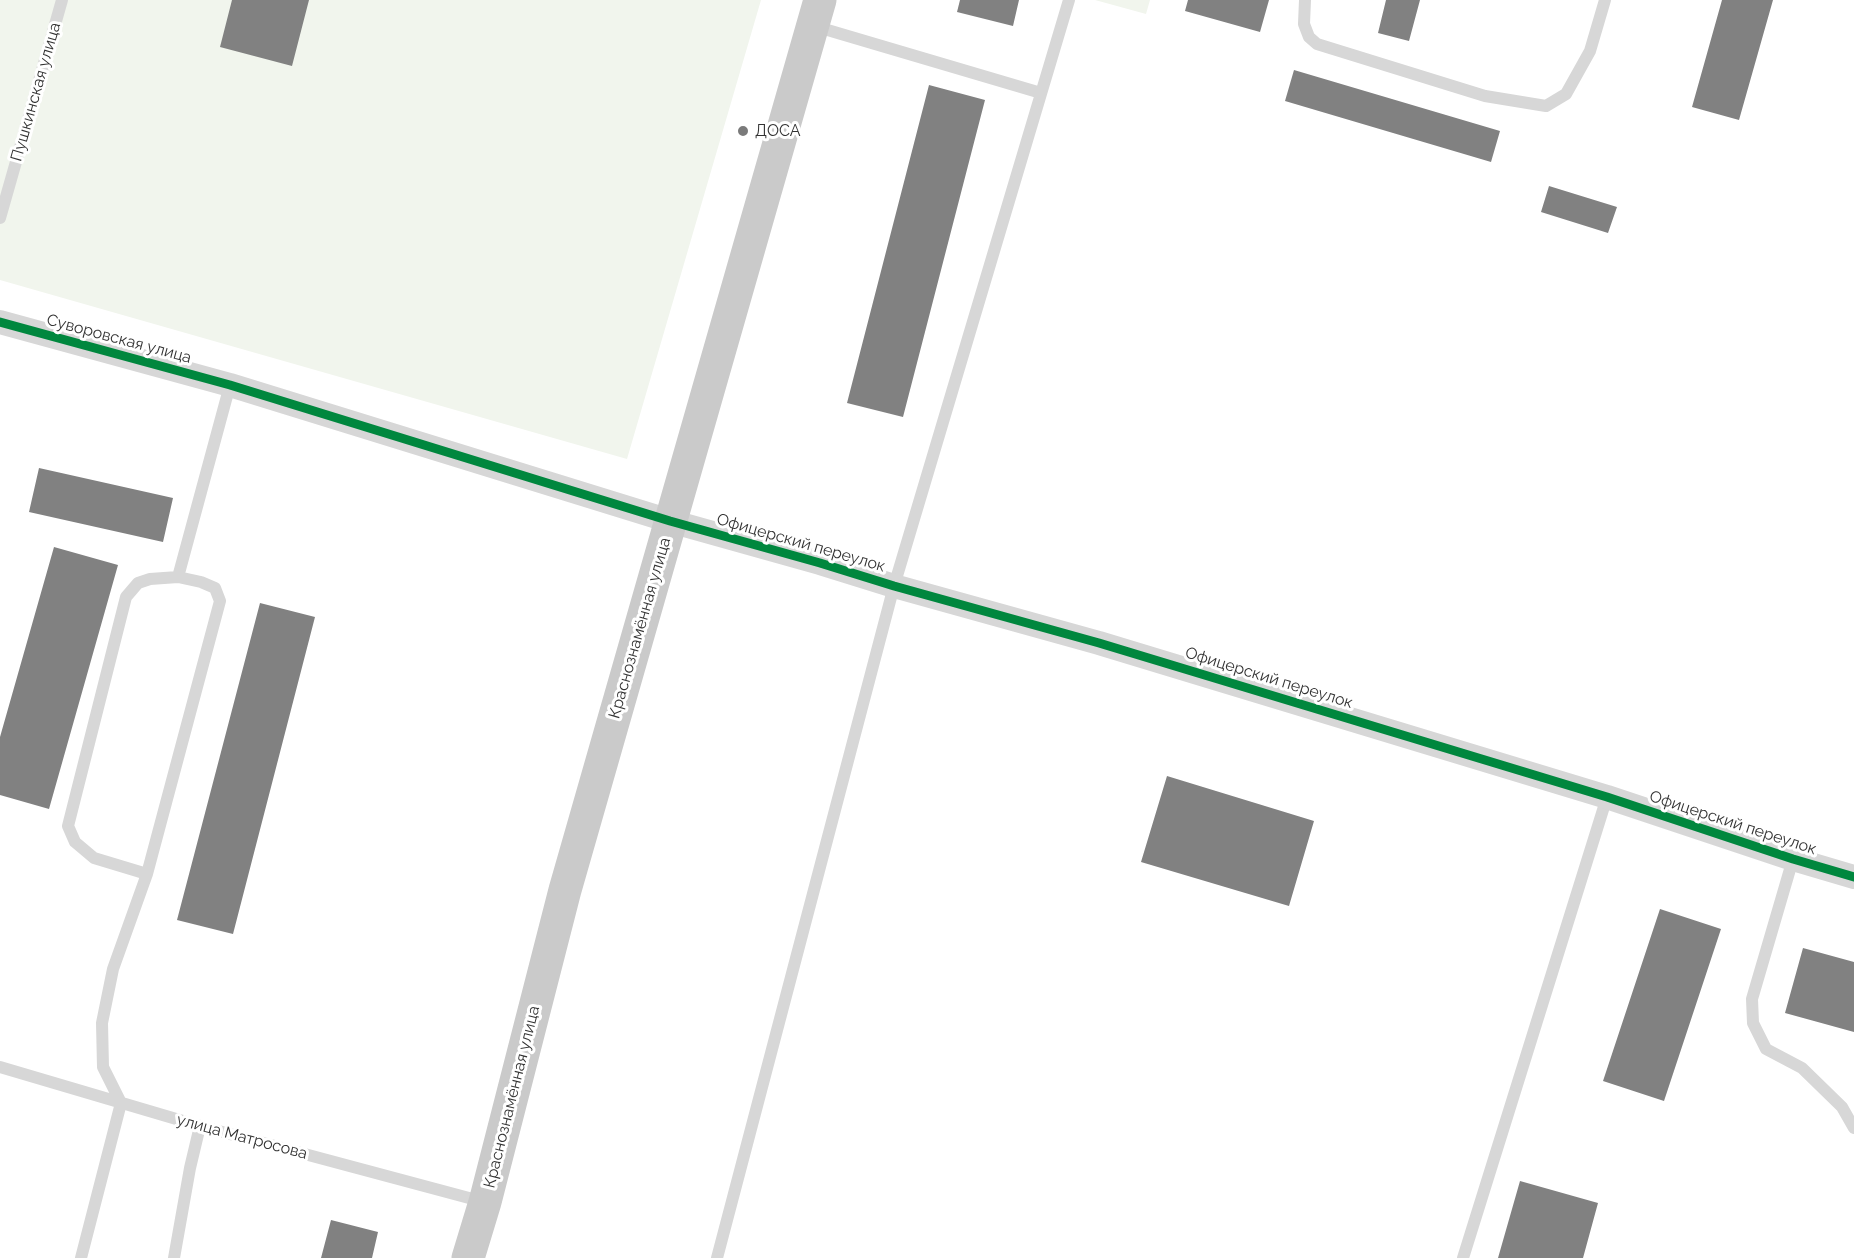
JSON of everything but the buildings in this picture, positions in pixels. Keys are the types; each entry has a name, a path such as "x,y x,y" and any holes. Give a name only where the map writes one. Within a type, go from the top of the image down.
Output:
{"main road":[{"name":"Краснознамённая улица","path":"468,1258 485,1202 565,890 817,13"}],"street":[{"name":"Суворовская улица","path":"0,322 230,385 670,521"},
{"name":"Офицерский переулок","path":"670,521 1099,643 1607,797 1792,859 1854,877"}],"lane":[{"name":"Пушкинская улица","path":"0,218 62,0"},
{"path":"717,1258 894,586 1069,0"},
{"path":"1305,0 1304,24 1309,37 1317,44 1485,96 1546,106 1566,94 1590,51 1605,0"},
{"path":"817,13 1041,93"},
{"path":"177,576 230,385"},
{"path":"81,1258 121,1102 103,1067 102,1023 113,969 147,874 220,601 214,588 177,576 150,579 138,583 126,597 68,826 75,842 94,858 147,874"},
{"path":"1463,1258 1607,797"},
{"path":"1792,859 1752,999 1753,1023 1766,1049 1803,1068 1842,1107 1854,1128"},
{"name":"улица Матросова","path":"0,1067 200,1126 485,1202"},
{"path":"174,1258 200,1126"}],"shaded area":[{"path":"0,0 761,0 627,459 0,280"},
{"path":"1095,0 1150,0 1146,14"}],"cycle path":[{"path":"0,322 230,385 670,521 1099,643 1607,797 1854,877"}],"place":[{"name":"ДОСА","path":"743,131"}]}
